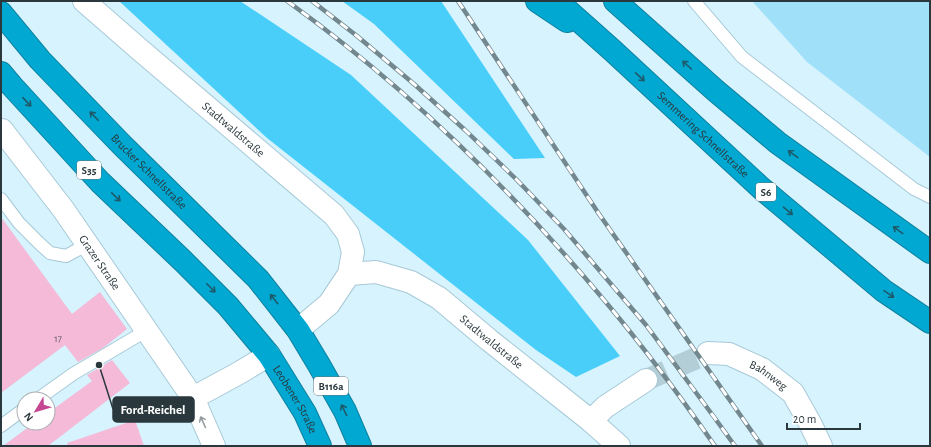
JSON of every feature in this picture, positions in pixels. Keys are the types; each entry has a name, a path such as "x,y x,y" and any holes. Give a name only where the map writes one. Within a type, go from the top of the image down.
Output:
{"highway":[{"path":"537,1 612,50"},
{"name":"Semmering Schnellstraße","path":"557,1 761,188 884,291 930,322"},
{"path":"615,1 716,91 778,143 930,252"},
{"name":"Brucker Schnellstraße","path":"1,13 40,60 121,144 258,279 298,330"},
{"name":"S35","path":"1,73 100,182 228,306 268,355"},
{"name":"B116a","path":"298,330 320,364 345,410 360,446"},
{"name":"Leobener Straße","path":"268,355 305,413 320,446"}],"street":[{"name":"Stadtwaldstraße","path":"84,1 334,215 348,234 353,252 349,274 329,304 298,330"},
{"name":"Grazer Straße","path":"1,130 63,209 193,398 214,446"},
{"name":"Stadtwaldstraße","path":"349,274 376,272 411,282 439,298 591,421 619,446"},
{"name":"Bahnweg","path":"708,353 729,354 762,369 793,393 821,446"},
{"path":"193,398 268,355"},
{"path":"591,421 605,407 646,380"}],"lane":[{"path":"694,1 742,57 914,189 930,197"},
{"path":"1,199 38,244 50,253 66,256 88,244"},
{"path":"49,391 73,374 147,331"},
{"path":"1,426 16,415"}],"shaded area":[{"path":"119,1 240,1 351,75 528,240 620,356 576,377 536,350 267,138"},
{"path":"342,1 441,1 545,158 514,159 374,24"},
{"path":"752,1 930,1 930,157 807,62"}],"building":[{"path":"1,217 72,314 100,292 127,329 103,348 78,362 65,345 1,393"},
{"path":"112,360 130,383 48,446 3,446 23,431 56,431 56,407 92,381 87,375"},
{"path":"135,420 144,446 68,446 67,443"}],"tunnel":[{"path":"646,380 708,353"}],"railway":[{"path":"287,1 331,34 415,104 455,141 532,218 569,259 633,335 715,446"},
{"path":"312,1 357,36 414,84 465,130 516,179 564,229 646,325 735,446"},
{"path":"458,1 599,214 762,446"}],"place":[{"name":"Ford-Reichel","path":"99,365"}]}
